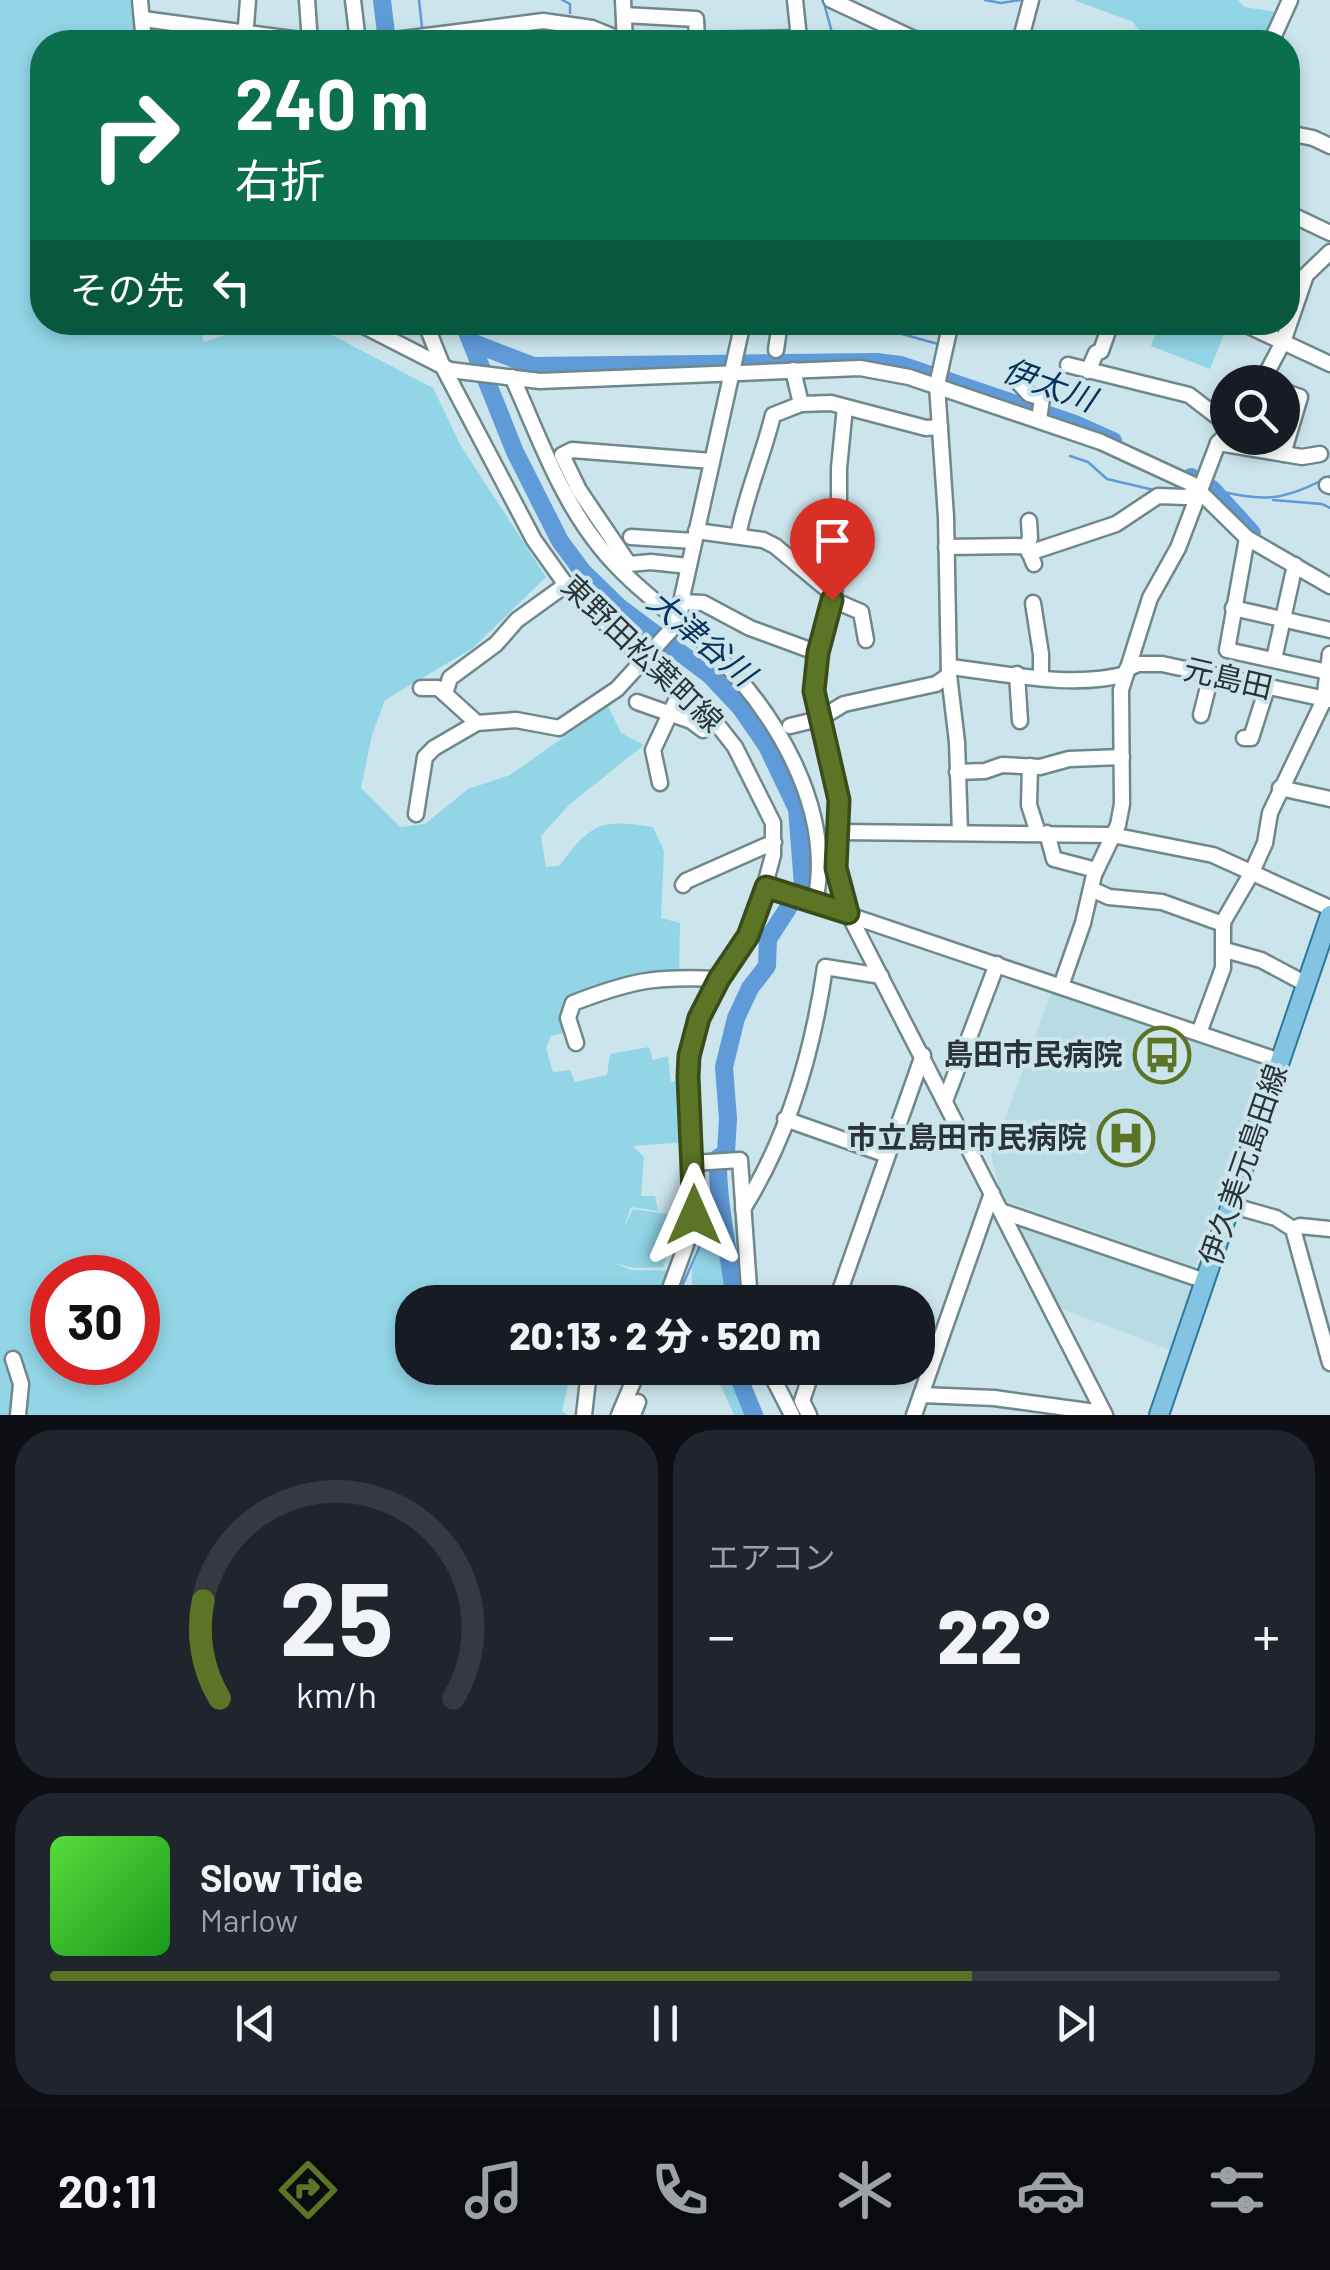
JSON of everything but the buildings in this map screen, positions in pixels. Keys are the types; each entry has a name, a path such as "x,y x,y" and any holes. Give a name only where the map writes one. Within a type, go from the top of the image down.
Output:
{"main road":[{"name":"伊久美元島田線","path":"1159,1415 1330,912"}],"street":[{"path":"140,0 143,30"},
{"path":"246,30 248,0"},
{"path":"307,0 311,30"},
{"path":"353,0 357,30"},
{"path":"796,0 798,30"},
{"path":"830,0 896,30"},
{"path":"1023,30 1031,0"},
{"path":"1276,30 1290,0"},
{"path":"142,19 202,30"},
{"path":"631,30 696,19 697,30"},
{"path":"470,30 543,21 614,30"},
{"path":"1300,135 1330,146"},
{"path":"1300,219 1330,233"},
{"path":"1300,292 1306,275 1330,252"},
{"path":"382,335 446,368 540,381 733,366 794,370 860,368 938,381 1040,413 1200,487 1247,538 1330,586"},
{"name":"東野田松葉町線","path":"432,335 534,540 567,584 682,688 735,748 773,823 774,842 766,887 748,936 699,1018 689,1056 694,1215 671,1285"},
{"path":"416,814 426,757 434,748 476,723 516,720 560,728 617,689 679,622 680,602 740,335"},
{"path":"776,350 778,335"},
{"path":"948,335 938,381 949,671 957,742 960,833"},
{"path":"1088,371 1107,335"},
{"path":"1268,335 1330,364"},
{"path":"1271,365 1285,335"},
{"path":"1068,365 1188,395 1210,412"},
{"path":"794,370 801,404"},
{"path":"510,377 575,512 600,548 636,586 711,650 757,704 796,769 819,840 820,877 813,901"},
{"path":"1018,382 1029,394 1042,398 1040,413"},
{"path":"738,536 772,415 801,404 831,403 926,428 940,427"},
{"path":"846,407 840,468 839,555 814,678 819,718 839,800 836,868 848,913 1104,1414"},
{"path":"688,566 629,564 579,490 562,455 572,450 712,461"},
{"path":"1292,455 1320,454"},
{"path":"1061,986 1084,923 1096,870 1122,804 1121,690 1150,598 1178,548 1215,455"},
{"path":"946,547 1030,554 1116,524 1158,496 1185,496 1200,487"},
{"path":"1029,521 1030,554"},
{"path":"631,537 738,536 776,546 833,597 861,612 866,640"},
{"path":"1247,538 1227,650 1328,672"},
{"path":"1274,658 1295,565"},
{"path":"445,694 450,678 496,644 516,620 567,584"},
{"path":"680,602 703,604 750,628 818,653"},
{"path":"1033,603 1041,676"},
{"path":"1233,608 1330,630"},
{"path":"1199,1033 1223,968 1222,924 1265,843 1270,813 1280,788 1327,700 1330,654"},
{"name":"元島田","path":"949,671 1088,681 1127,671 1138,664 1162,664 1327,700"},
{"path":"790,726 819,718 844,704 936,684 949,671"},
{"path":"1018,674 1020,722"},
{"path":"1201,715 1211,675"},
{"path":"421,688 438,688 476,723"},
{"path":"660,783 653,750 682,688"},
{"path":"1244,738 1251,738 1268,688"},
{"path":"637,702 704,730"},
{"path":"957,772 1122,757"},
{"path":"1030,766 1028,805 1054,859 1096,870"},
{"path":"1280,788 1330,799"},
{"path":"839,832 1112,834 1213,855 1330,912"},
{"path":"684,886 686,881 774,842"},
{"path":"766,887 1280,1060"},
{"path":"1091,889 1109,897 1162,902 1222,924"},
{"path":"1224,950 1260,960 1306,984"},
{"path":"946,1102 997,964"},
{"path":"743,1209 766,1172 816,1032 826,967 882,976"},
{"path":"576,1044 568,1018 573,1003 628,982 668,976 719,979"},
{"path":"842,1285 923,1055"},
{"path":"785,1119 888,1155"},
{"path":"693,1163 740,1160 749,1285"},
{"path":"914,1415 992,1193"},
{"path":"1230,1205 1276,1218 1293,1229 1330,1363"},
{"path":"1001,1210 1204,1281"},
{"path":"1293,1229 1300,1226 1330,1230"},
{"path":"13,1359 21,1384 18,1415"},
{"path":"584,1415 587,1385"},
{"path":"619,1415 631,1385"},
{"path":"777,1385 792,1415"},
{"path":"807,1385 802,1400 808,1415"},
{"path":"921,1395 994,1398 1104,1414"}],"shaded area":[{"path":"0,0 130,0 135,30 30,30 30,335 202,335 204,342 225,335 332,335 433,388 461,446 546,577 473,648 385,700 372,735 361,788 400,827 425,824 468,789 510,775 608,706 621,733 644,745 569,805 541,836 546,867 559,866 598,827 620,823 653,827 664,851 661,918 680,923 679,976 571,1000 567,1032 551,1036 546,1048 553,1072 570,1070 575,1082 607,1075 610,1054 649,1047 653,1060 668,1056 671,1082 678,1081 686,1142 633,1146 644,1157 641,1196 655,1196 658,1211 631,1207 624,1228 633,1209 682,1216 663,1267 633,1268 614,1263 631,1270 670,1271 666,1285 395,1285 395,1385 568,1385 562,1411 568,1415 0,1415"},
{"path":"1074,0 1238,0 1244,7 1277,12 1269,30 1139,30 1133,22"},
{"path":"1155,335 1224,335 1210,369 1151,346"},
{"path":"1053,988 1270,1061 1195,1267 1003,1200 991,1156"},
{"path":"714,1216 720,1217 725,1285 692,1285 692,1268"},
{"path":"1012,1219 1196,1278 1171,1350 1057,1307"},
{"path":"721,1385 750,1385 764,1415 734,1415"}],"waterway":[{"name":"大津谷川","path":"382,0 386,30"},
{"path":"419,0 422,27"},
{"path":"562,0 570,4 570,13"},
{"path":"985,0 1020,0"},
{"path":"825,7 831,30"},
{"name":"大津谷川","path":"468,335 515,452 560,541 583,572 619,607 710,675 740,707 767,746 797,809 803,885 768,939 767,966 750,988 736,1018 724,1067 728,1119 726,1153 718,1158 718,1176 733,1285"},
{"path":"906,335 938,344"},
{"name":"伊太川","path":"471,342 533,366 876,362 901,365 1075,424 1113,441"},
{"path":"1070,456 1088,462 1107,479 1154,490"},
{"path":"1212,489 1272,497 1298,491 1330,476"},
{"name":"伊太川","path":"1191,477 1212,489 1252,533"},
{"path":"1273,500 1330,508"},
{"path":"683,1285 703,1239 726,1224"},
{"name":"大津谷川","path":"742,1385 754,1415"}],"place":[{"name":"島田市民病院","path":"1162,1055"},
{"name":"市立島田市民病院","path":"1126,1138"}],"route":[{"path":"694,1215 689,1056 706,1000 748,936 766,887 848,913 836,868 839,800 814,691 818,653 832,600"}]}
